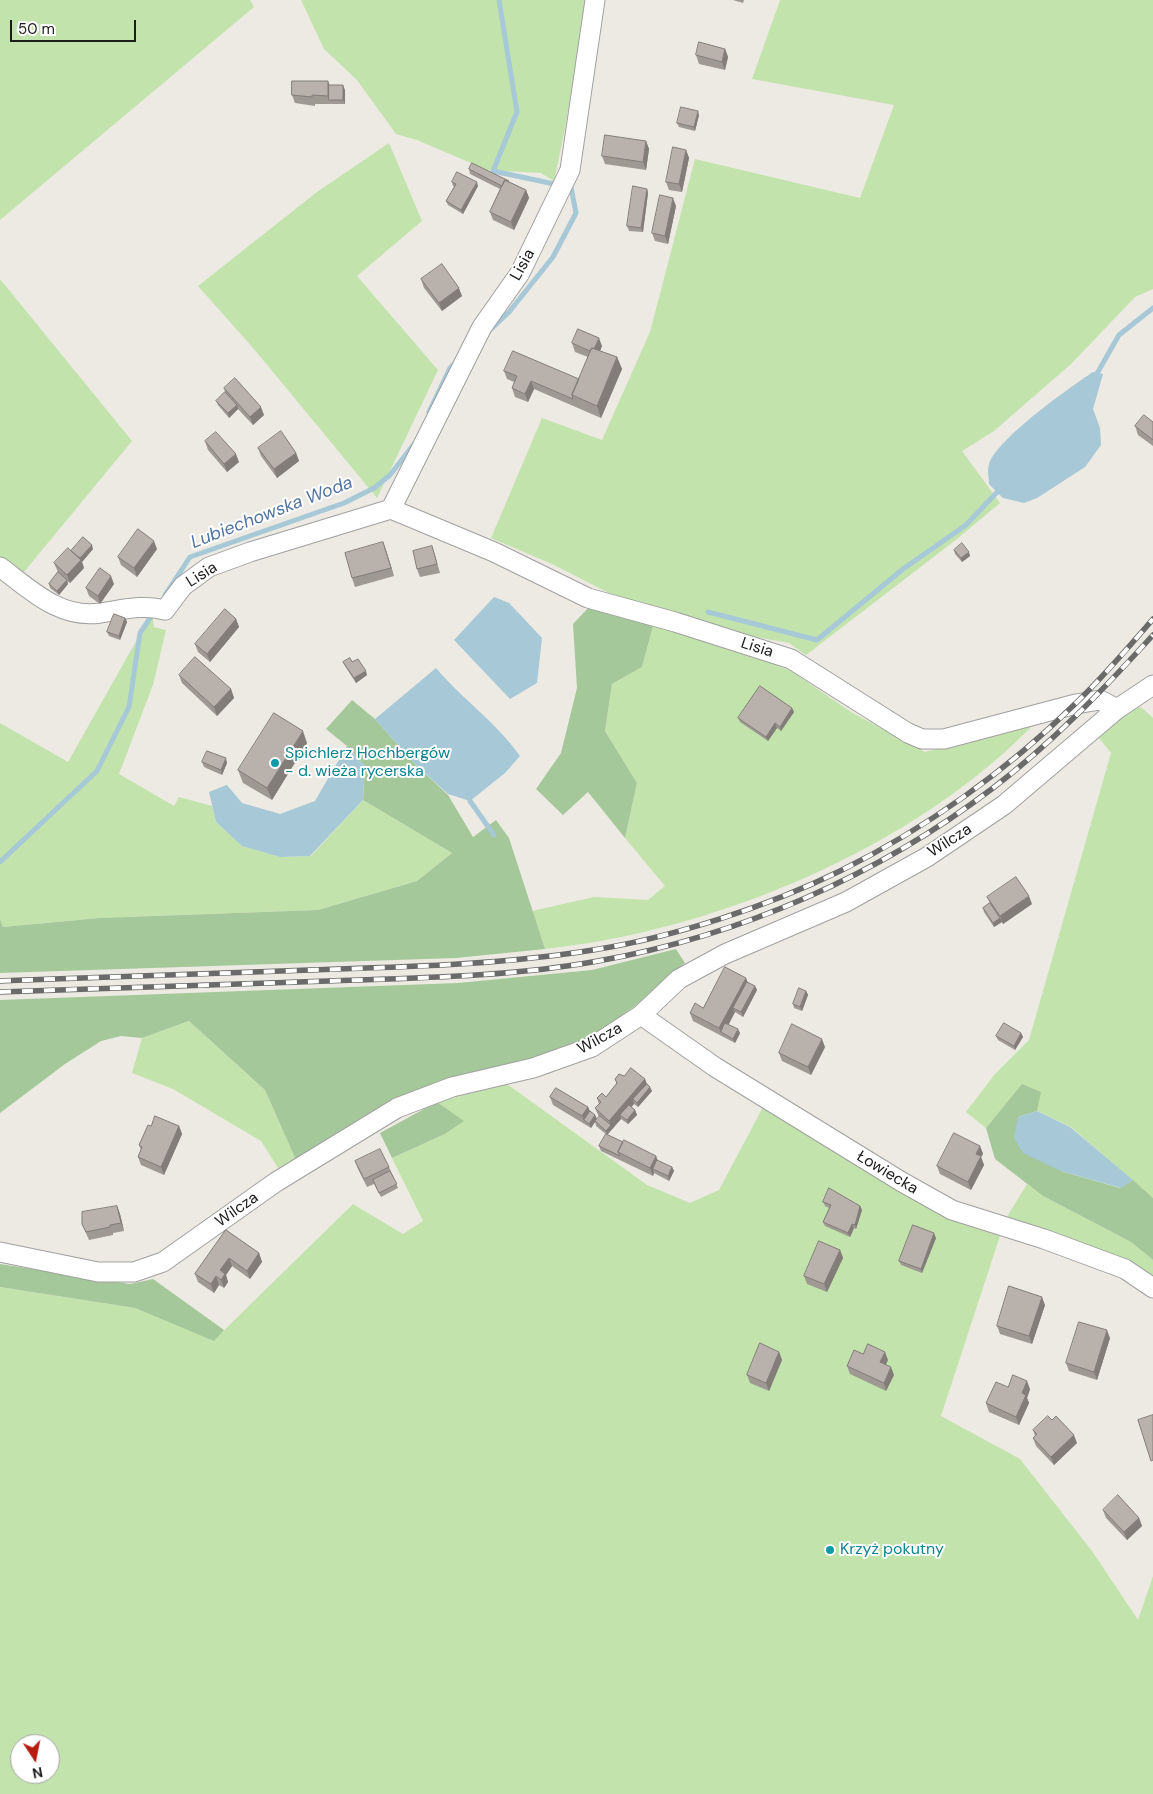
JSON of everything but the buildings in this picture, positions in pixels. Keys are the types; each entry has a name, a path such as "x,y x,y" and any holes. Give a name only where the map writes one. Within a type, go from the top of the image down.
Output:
{"street":[{"name":"Lisia","path":"391,509 482,327 520,274 570,170 594,0"},
{"name":"Lisia","path":"0,567 47,602 60,609 97,614 153,607 165,610 183,586 210,567 250,552 391,509 494,552 588,598 676,622 791,659 908,733 922,739 944,739 1092,701 1108,702 1117,709"},
{"name":"Wilcza","path":"0,1252 98,1272 134,1272 163,1262 276,1182 397,1108 452,1088 564,1058 592,1047 641,1015 679,979 725,954 846,902 947,844 1004,805 1117,709 1150,691"},
{"name":"Łowiecka","path":"641,1015 715,1067 902,1182 952,1210 1044,1238 1125,1269 1153,1288"}],"green space":[{"path":"0,0 250,0 254,7 0,220"},
{"path":"301,0 586,0 565,129 554,181 541,173 487,170 417,140 396,134 357,80 324,49"},
{"path":"780,0 1153,0 1153,289 1135,297 1071,364 994,431 962,451 1000,503 957,539 806,655 789,643 739,634 609,593 552,564 491,538 542,418 602,440 650,332 695,159 860,198 894,105 752,79"},
{"path":"389,143 422,221 357,276 438,370 377,498 254,349 198,286 317,192"},
{"path":"0,279 132,441 14,584 0,574"},
{"path":"589,607 653,626 642,667 612,684 605,731 637,783 625,838 588,792 563,815 536,789 561,753 577,688 573,624"},
{"path":"152,613 154,627 166,630 153,685 119,774 174,806 179,797 212,806 216,822 242,846 280,857 311,856 363,800 452,853 417,881 318,910 99,918 3,927 0,919 0,723 68,762"},
{"path":"653,626 729,646 791,671 851,712 925,752 1035,723 986,768 932,809 872,845 809,876 743,903 676,924 610,939 545,949 532,911 594,897 648,900 665,886 625,838 637,783 605,731 612,684 642,667"},
{"path":"352,700 375,719 415,764 448,795 473,837 496,820 509,838 545,949 456,958 0,973 0,919 3,927 99,918 318,910 417,881 452,853 363,800 365,766 347,746 326,729"},
{"path":"1141,707 1153,718 1153,1198 1071,1127 1037,1111 1040,1092 1022,1085 986,1128 966,1112 995,1074 1029,1040 1111,753 1099,738 1130,709"},
{"path":"676,949 685,963 635,1006 589,1039 534,1060 450,1078 395,1100 364,1116 296,1160 265,1090 189,1021 142,1038 121,1036 101,1041 65,1064 0,1113 0,1000 458,983 592,970"},
{"path":"189,1021 265,1090 296,1160 280,1171 261,1141 173,1089 132,1073 142,1038"},
{"path":"507,1084 647,1185 690,1203 719,1190 763,1107 947,1216 1000,1236 941,1416 1020,1459 1092,1551 1138,1620 1153,1576 1153,1794 0,1794 0,1287 135,1308 214,1340 353,1204 403,1234 423,1221 392,1158 445,1134 463,1121 437,1102"},
{"path":"1022,1084 1041,1092 1037,1111 1018,1117 1061,1171 1120,1188 1133,1180 1153,1198 1153,1260 1131,1242 1043,1196 995,1159 986,1128"},
{"path":"437,1102 464,1121 445,1134 392,1158 380,1133"},
{"path":"1027,1184 1043,1196 1131,1242 1153,1260 1153,1283 1005,1220"},
{"path":"0,1264 130,1284 153,1279 224,1330 214,1341 135,1308 0,1287"}],"water":[{"path":"1093,372 1103,374 1093,409 1100,428 1101,445 1085,467 1037,498 1024,503 1003,498 989,484 988,466 995,453 1035,414"},
{"path":"494,597 509,603 542,638 537,683 510,699 454,640"},
{"path":"436,668 501,733 520,756 505,773 470,801 448,794 415,764 375,719"},
{"path":"347,746 365,766 363,800 310,856 280,857 242,846 216,822 209,792 227,785 242,803 280,814 315,801"},
{"path":"1037,1111 1070,1127 1133,1180 1121,1188 1061,1171 1023,1153 1014,1138 1018,1117"}],"waterway":[{"name":"Lubiechowska Woda","path":"499,0 517,112 493,171 559,185"},
{"name":"Lubiechowska Woda","path":"489,331 509,312 553,257 576,213 571,187 567,187"},
{"path":"1095,377 1119,335 1153,308"},
{"name":"Lubiechowska Woda","path":"429,412 450,368 456,362"},
{"name":"Lubiechowska Woda","path":"165,595 190,557 344,503 374,488 390,475 414,444"},
{"path":"708,612 817,640 903,569 966,525 1001,488"},
{"name":"Lubiechowska Woda","path":"0,862 97,771 129,707 140,633 154,612"},
{"name":"Lubiechowska Woda","path":"470,801 494,835"}],"railway":[{"path":"0,981 381,968 523,959 623,945 655,938 719,919 782,896 840,871 934,817 994,775 1050,728 1096,683 1153,619"},
{"path":"0,992 498,974 598,961 704,936 806,898 903,848 949,819 993,788 1036,753 1096,696 1153,635"}],"place":[{"name":"Spichlerz Hochbergów - d. wieża rycerska","path":"275,763"},
{"name":"Krzyż pokutny","path":"830,1550"}]}
